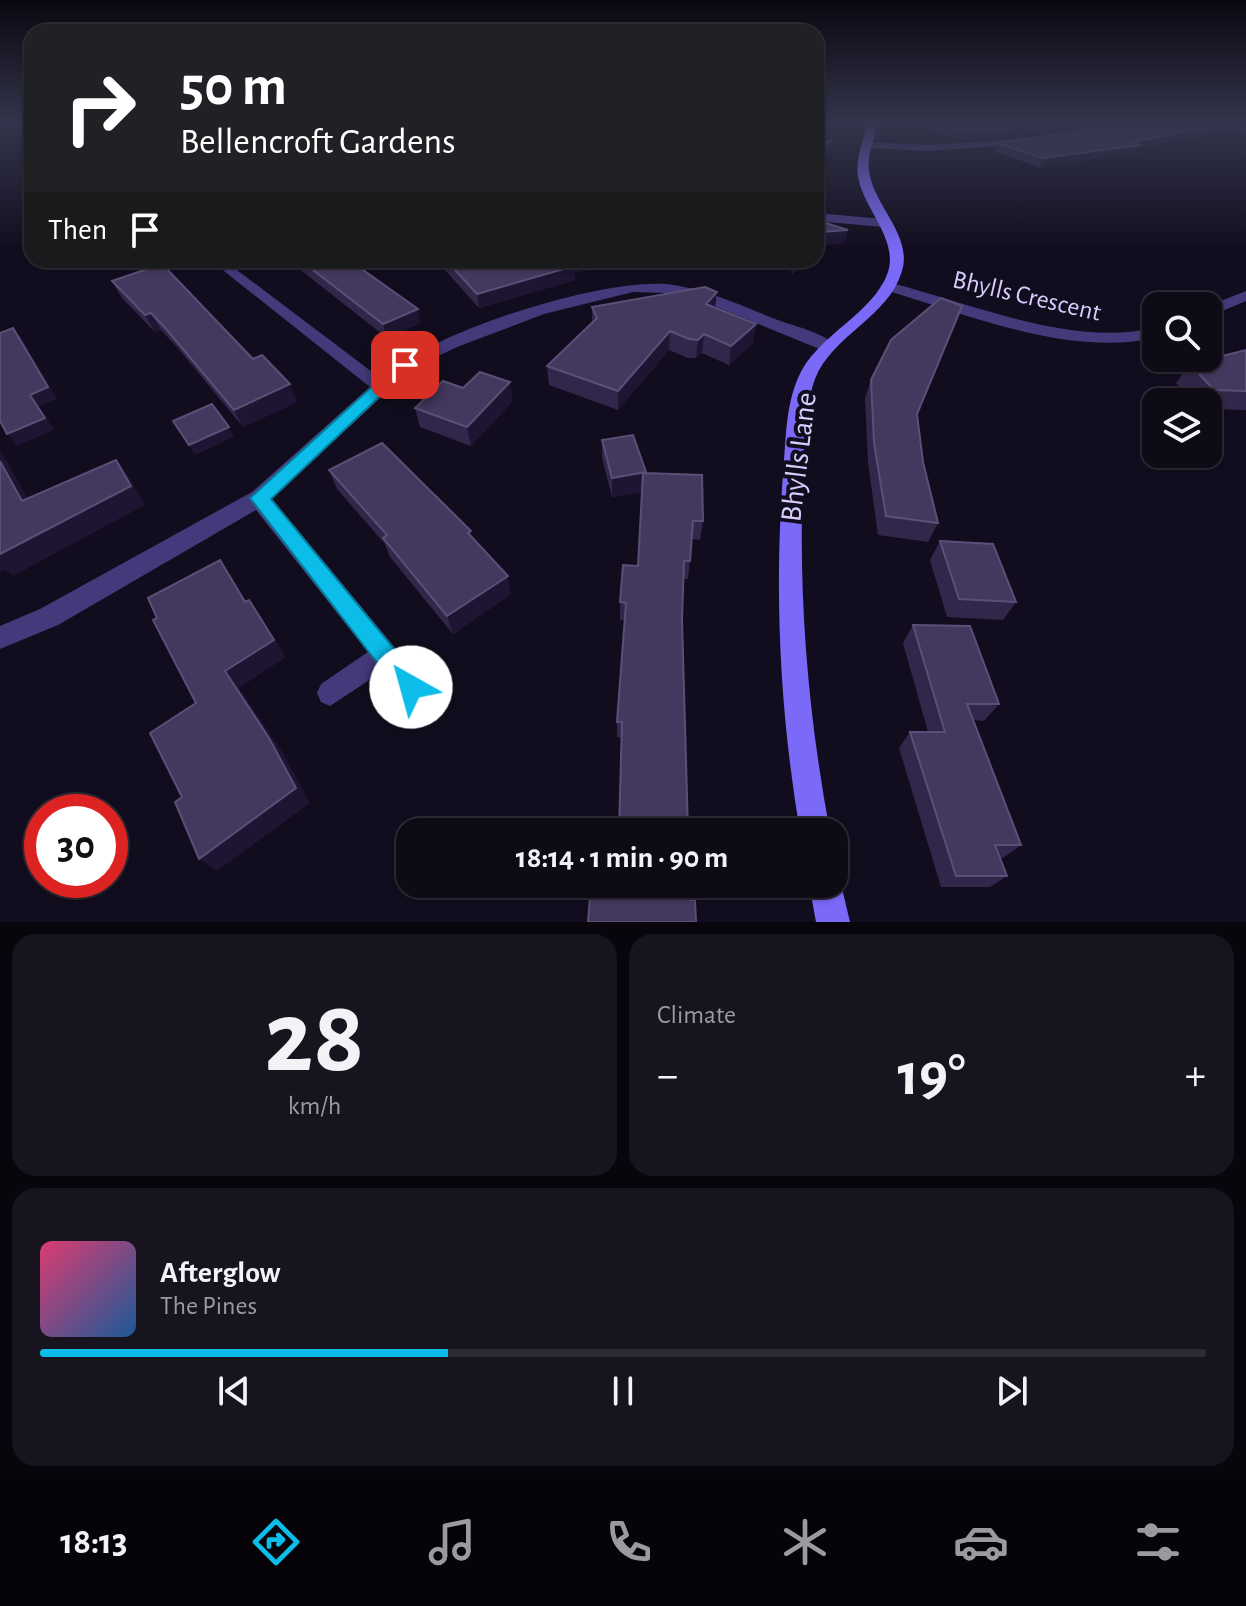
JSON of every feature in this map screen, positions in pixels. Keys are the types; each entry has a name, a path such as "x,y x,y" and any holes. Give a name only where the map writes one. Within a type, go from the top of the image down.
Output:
{"street":[{"path":"864,165 863,171 896,253 896,269 887,286"},
{"path":"824,218 883,223"},
{"path":"229,268 379,386"},
{"name":"Bhylls Crescent","path":"887,286 1054,330 1142,338"},
{"name":"Bhylls Lane","path":"812,818 800,755 790,625 789,526 800,397 810,373 828,346 887,286"},
{"path":"0,638 49,617 259,498 405,365 451,343 539,311 633,288 698,294 828,346"},
{"path":"1222,306 1246,296"},
{"path":"259,498 411,687"},
{"path":"330,693 385,655"},
{"path":"828,898 833,922"}],"building":[{"path":"824,222 848,230 824,232"},
{"path":"150,268 166,268 253,359 262,355 290,384 234,410 151,313 145,315 112,281"},
{"path":"310,268 360,268 418,309 383,324"},
{"path":"453,268 567,268 477,294"},
{"path":"705,287 717,292 706,304 756,324 731,346 704,334 698,340 670,331 618,391 547,366 597,318 592,307"},
{"path":"941,298 962,306 917,414 923,462 938,523 886,516 874,443 871,380 891,340"},
{"path":"13,328 48,387 30,395 45,418 7,434 0,421 0,333"},
{"path":"1246,350 1246,391 1212,388 1197,372 1222,372 1222,356"},
{"path":"480,372 510,382 467,427 415,408 443,381 463,388"},
{"path":"212,404 229,427 189,445 173,421"},
{"path":"633,435 646,472 612,478 602,440"},
{"path":"382,443 471,531 468,533 508,576 447,616 383,538 387,535 329,470"},
{"path":"116,460 131,486 0,554 0,461 22,501"},
{"path":"643,473 702,475 703,521 693,521 690,561 684,561 682,620 688,818 619,818 622,722 617,722 626,603 620,602 623,565 638,566"},
{"path":"940,541 993,544 1016,602 959,599"},
{"path":"220,560 245,602 249,600 274,640 225,671 269,738 296,788 199,859 175,802 182,797 150,733 196,703 153,620 157,618 148,598"},
{"path":"913,625 970,626 999,704 967,704 1021,845 995,845 1007,876 956,876 910,732 945,732"},
{"path":"590,898 695,900 696,922 588,922"}],"route":[{"path":"405,365 259,498 411,687"}]}
